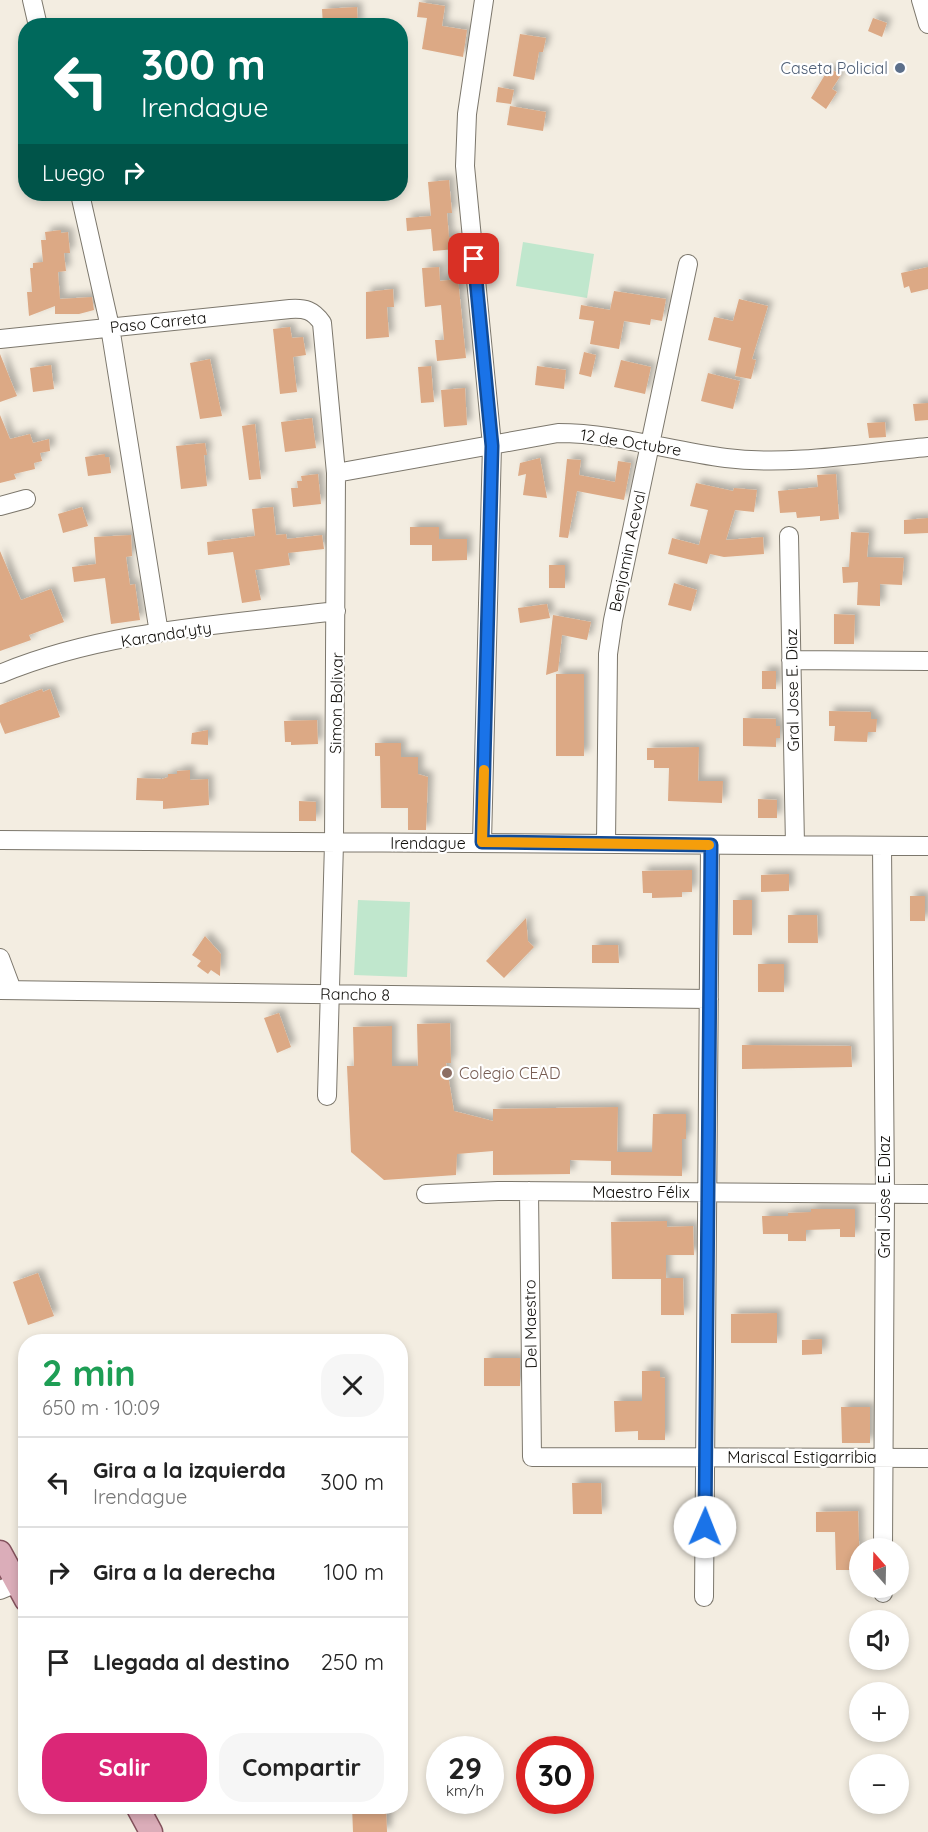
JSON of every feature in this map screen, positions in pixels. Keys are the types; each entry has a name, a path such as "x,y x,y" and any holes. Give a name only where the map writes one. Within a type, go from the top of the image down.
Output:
{"main road":[{"path":"0,1552 14,1591"},
{"path":"141,1814 151,1832"}],"street":[{"path":"32,0 36,18"},
{"path":"482,842 492,446 465,166 467,114 484,0"},
{"path":"921,0 928,24"},
{"path":"82,201 110,327 159,633"},
{"name":"Benjamin Aceval","path":"606,843 608,654 613,620 688,264"},
{"name":"Paso Carreta","path":"0,339 290,309 303,308 315,313"},
{"name":"Simon Bolivar","path":"315,313 322,323 324,334 336,473 334,843 327,1096"},
{"name":"12 de Octubre","path":"336,473 558,433 585,433 739,459 795,459 928,447"},
{"path":"0,506 26,499"},
{"name":"Gral Jose E. Diaz","path":"789,536 795,844"},
{"name":"Karanda'yty","path":"0,674 63,651 159,633 336,611"},
{"path":"791,660 928,661"},
{"name":"Irendague","path":"0,840 928,846"},
{"path":"704,1597 711,845"},
{"name":"Gral Jose E. Diaz","path":"882,846 885,1194 883,1538"},
{"path":"0,958 6,990"},
{"name":"Rancho 8","path":"6,990 709,999"},
{"name":"Maestro Félix","path":"426,1194 529,1191 928,1194"},
{"name":"Del Maestro","path":"529,1191 532,1457"},
{"name":"Mariscal Estigarribia","path":"532,1457 928,1458"}],"green space":[{"path":"523,242 594,254 587,298 516,286"},
{"path":"358,900 410,902 407,977 354,975"}],"building":[{"path":"419,2 445,6 442,26 467,30 463,57 422,49 427,18 417,17"},
{"path":"357,7 358,18 323,18 322,9"},
{"path":"873,18 887,23 882,37 868,31"},
{"path":"520,34 546,38 543,52 539,52 534,80 513,76"},
{"path":"829,68 841,75 832,89 837,92 826,109 811,98"},
{"path":"498,87 514,90 511,104 496,102"},
{"path":"510,106 546,112 543,131 507,125"},
{"path":"449,180 452,213 447,213 449,237 455,237 456,249 433,251 431,229 407,231 406,218 431,216 428,182"},
{"path":"61,230 61,233 68,232 70,253 64,253 66,271 58,272 60,299 92,297 94,310 79,314 55,314 55,306 29,316 27,292 32,292 30,268 33,268 33,263 43,262 41,240 46,240 45,232"},
{"path":"439,267 440,281 458,279 466,358 437,361 435,340 444,340 441,305 425,307 422,268"},
{"path":"928,267 928,289 911,293 909,286 904,288 901,273"},
{"path":"393,289 394,307 387,307 389,337 366,339 366,292"},
{"path":"614,291 666,299 662,321 651,319 650,325 624,321 619,349 590,344 594,321 579,319 581,305 610,310"},
{"path":"739,299 768,306 752,359 756,360 751,379 735,376 741,348 708,340 714,317 733,321"},
{"path":"290,327 292,338 303,337 306,355 293,357 297,392 280,394 273,329"},
{"path":"584,352 596,355 591,377 579,374"},
{"path":"0,354 17,396 0,402"},
{"path":"210,359 222,416 200,419 190,363"},
{"path":"621,360 651,367 645,394 614,387"},
{"path":"51,365 54,389 33,392 30,368"},
{"path":"431,366 434,402 421,403 418,367"},
{"path":"537,366 566,370 564,389 535,385"},
{"path":"708,373 740,381 733,409 701,401"},
{"path":"465,388 467,425 444,427 441,390"},
{"path":"928,403 928,420 915,421 913,404"},
{"path":"0,415 10,439 30,434 33,443 49,439 50,451 40,453 42,461 34,463 35,469 14,474 16,479 0,483"},
{"path":"312,418 316,448 285,452 281,422"},
{"path":"885,422 886,437 869,438 867,423"},
{"path":"255,424 261,479 249,480 242,426"},
{"path":"205,443 207,486 181,489 176,446"},
{"path":"105,454 105,457 109,457 111,473 88,476 85,457"},
{"path":"540,458 547,498 523,495 526,474 518,476 520,463"},
{"path":"567,459 581,460 579,475 615,482 618,461 631,463 624,500 577,491 568,538 559,537"},
{"path":"318,474 321,504 293,507 291,488 298,488 297,481 302,481 301,476"},
{"path":"836,474 839,519 820,521 820,516 797,518 796,512 780,513 778,491 818,487 817,475"},
{"path":"696,483 733,491 734,488 757,490 754,512 735,510 726,540 763,537 764,554 724,557 710,554 707,564 668,554 672,538 699,545 708,510 690,506"},
{"path":"82,507 88,526 63,533 58,514"},
{"path":"273,507 276,535 286,534 287,539 322,535 324,549 288,553 290,565 255,570 261,600 242,603 233,552 208,555 207,542 255,536 252,509"},
{"path":"928,518 928,533 904,534 904,520"},
{"path":"410,527 439,527 439,539 467,539 467,560 432,561 432,545 410,545"},
{"path":"851,532 869,533 867,557 904,558 902,585 880,584 880,606 857,605 858,582 843,583 842,567 849,567"},
{"path":"131,535 132,556 126,557 130,585 135,584 140,620 111,624 105,578 74,582 72,567 96,564 94,537"},
{"path":"0,551 21,600 51,589 64,622 29,635 31,640 0,651"},
{"path":"549,565 565,565 565,588 549,588"},
{"path":"674,583 697,590 691,611 668,605"},
{"path":"547,604 550,618 520,623 518,608"},
{"path":"834,614 855,615 854,644 834,644"},
{"path":"553,615 591,622 587,640 562,635 558,671 546,675"},
{"path":"762,671 776,671 776,689 762,689"},
{"path":"556,674 584,674 584,756 556,756"},
{"path":"42,689 43,692 50,689 60,717 5,734 0,722 0,705"},
{"path":"829,711 871,712 871,719 877,719 876,732 868,732 867,742 834,741 835,726 829,726"},
{"path":"743,718 776,719 776,726 780,726 780,738 776,738 776,747 743,746"},
{"path":"317,720 318,744 291,745 291,742 285,742 284,721"},
{"path":"208,730 208,745 191,744 192,733"},
{"path":"375,743 401,743 401,757 418,757 418,774 428,777 426,830 408,830 408,808 381,808 380,756 375,756"},
{"path":"699,747 698,781 723,781 722,803 668,801 669,768 654,768 654,760 647,760 647,748"},
{"path":"190,770 190,780 208,779 209,805 163,809 163,801 136,800 137,778 162,779 168,777 168,774 177,774 177,771"},
{"path":"758,799 777,800 777,818 758,818"},
{"path":"299,801 316,802 316,821 299,821"},
{"path":"692,870 692,892 682,892 682,897 652,898 652,893 643,893 642,871"},
{"path":"789,874 789,891 761,892 761,875"},
{"path":"910,896 925,896 925,921 910,921"},
{"path":"733,900 752,900 752,935 733,935"},
{"path":"788,915 817,915 818,943 788,943"},
{"path":"526,918 528,941 534,947 504,978 486,961"},
{"path":"205,936 221,954 220,976 211,970 208,974 197,966 201,961 192,955"},
{"path":"592,945 618,945 619,963 592,963"},
{"path":"758,964 784,964 784,992 758,992"},
{"path":"279,1013 291,1047 277,1053 264,1018"},
{"path":"450,1023 451,1063 446,1063 454,1111 493,1121 493,1109 618,1107 617,1152 652,1152 653,1114 686,1114 686,1139 682,1139 682,1176 611,1175 611,1161 570,1160 570,1174 493,1175 493,1151 457,1154 456,1175 384,1180 351,1152 347,1066 354,1066 353,1027 392,1026 392,1066 418,1066 417,1024"},
{"path":"742,1045 851,1046 852,1067 742,1069"},
{"path":"811,1209 855,1209 855,1237 840,1237 840,1229 806,1230 806,1241 788,1241 788,1234 763,1234 762,1216 788,1216 788,1213 811,1212"},
{"path":"667,1221 667,1227 693,1226 694,1255 666,1255 666,1278 683,1278 684,1315 661,1315 661,1279 612,1279 611,1222"},
{"path":"38,1273 54,1316 28,1325 13,1282"},
{"path":"777,1313 777,1343 731,1343 731,1314"},
{"path":"822,1339 822,1354 802,1355 802,1340"},
{"path":"484,1358 520,1358 520,1386 484,1386"},
{"path":"642,1371 660,1371 660,1377 665,1378 665,1440 638,1440 638,1431 615,1432 614,1401 642,1401"},
{"path":"841,1407 870,1407 870,1443 842,1443"},
{"path":"572,1483 601,1483 602,1514 573,1514"},
{"path":"858,1511 859,1538 849,1538 849,1570 836,1570 835,1532 816,1532 816,1512"},
{"path":"352,1814 386,1814 387,1832 353,1832"}],"slow traffic":[{"path":"484,770 482,842 709,845"}],"place":[{"name":"Caseta Policial","path":"900,68"},
{"name":"Colegio CEAD","path":"447,1073"}],"route":[{"path":"474,259 492,446 482,842 711,845 705,1527"}]}
